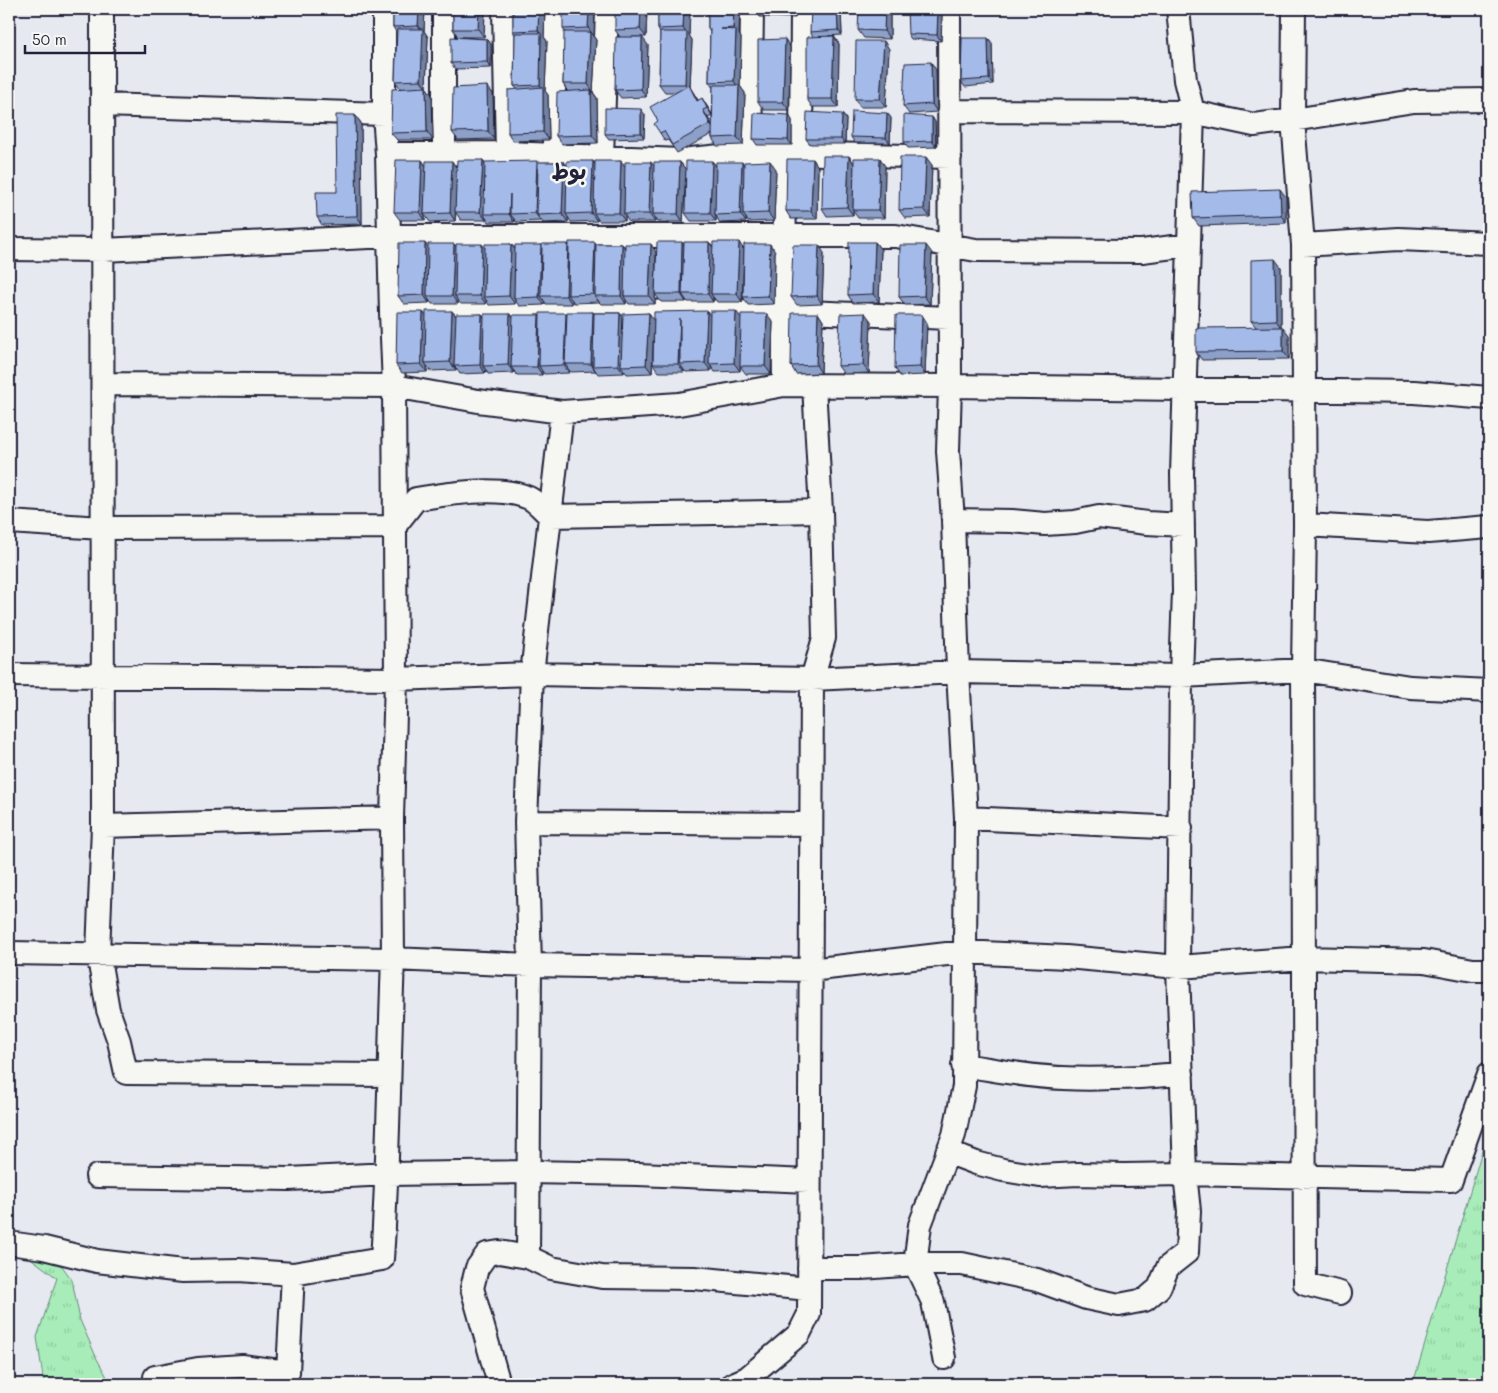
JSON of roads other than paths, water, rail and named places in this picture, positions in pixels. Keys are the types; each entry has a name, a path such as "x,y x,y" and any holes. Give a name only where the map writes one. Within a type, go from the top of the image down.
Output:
{"street":[{"path":"102,9 103,826 98,953 108,1010 119,1041 126,1073 389,1075"},
{"path":"9,1243 44,1248 97,1261 183,1271 239,1270 294,1274 382,1259 388,1174 393,959 392,818 396,679 394,386 390,313 387,154 384,114 384,9"},
{"path":"444,9 444,153"},
{"path":"504,9 507,153"},
{"path":"554,9 554,156"},
{"path":"602,157 607,9"},
{"path":"750,153 752,9"},
{"path":"784,385 783,311 786,235 802,9"},
{"path":"944,1358 933,1302 915,1264 920,1225 954,1135 964,1086 966,818 958,672 953,520 948,451 950,386 949,9"},
{"path":"499,1384 472,1288 477,1268 487,1254 500,1252 528,1258 550,1268 602,1277 809,1279 862,1268 915,1264 962,1264 1037,1280 1086,1298 1119,1305 1145,1300 1159,1288 1168,1267 1186,1252 1188,1211 1178,967 1181,828 1181,676 1184,591 1182,474 1193,112 1185,80 1178,9"},
{"path":"1294,9 1293,120 1303,245 1305,1284 1340,1294"},
{"path":"950,111 1193,112 1254,125 1414,101 1489,100"},
{"path":"102,105 384,114"},
{"path":"387,154 507,153 681,160 750,153 950,157"},
{"path":"9,249 103,250 389,236 896,236 949,247 976,250 1142,251 1189,245"},
{"path":"1303,245 1399,239 1489,243"},
{"path":"390,313 783,311 949,318"},
{"path":"103,384 394,386 478,401 562,412 679,404 784,385 1304,389 1414,392 1489,398"},
{"path":"733,1384 747,1378 799,1334 809,1314 812,679 824,638 821,511 814,385"},
{"path":"528,1258 530,965 526,822 532,674 562,412"},
{"path":"394,527 416,499 440,495 501,491 530,498 550,516 821,511"},
{"path":"953,520 1012,521 1045,524 1075,522 1099,517 1183,525"},
{"path":"9,522 102,528 394,527"},
{"path":"1305,525 1428,532 1489,527"},
{"path":"9,676 396,679 532,674 812,679 958,672 1181,676 1303,670 1410,687 1489,691"},
{"path":"103,826 392,818"},
{"path":"966,818 1181,828"},
{"path":"526,822 811,824"},
{"path":"9,953 393,959 530,965 810,970 964,952 1066,957 1178,967 1304,958 1424,961 1473,970 1489,970"},
{"path":"963,1065 1024,1075 1062,1078 1143,1077 1182,1074"},
{"path":"947,1152 976,1163 1003,1170 1040,1176 1185,1174 1451,1180 1489,1074"},
{"path":"97,1176 289,1179 388,1174 528,1172 638,1174 809,1181"},
{"path":"155,1377 198,1369 242,1366 288,1372 294,1274"}],"district":[{"name":"بوط","path":"569,170"}]}
